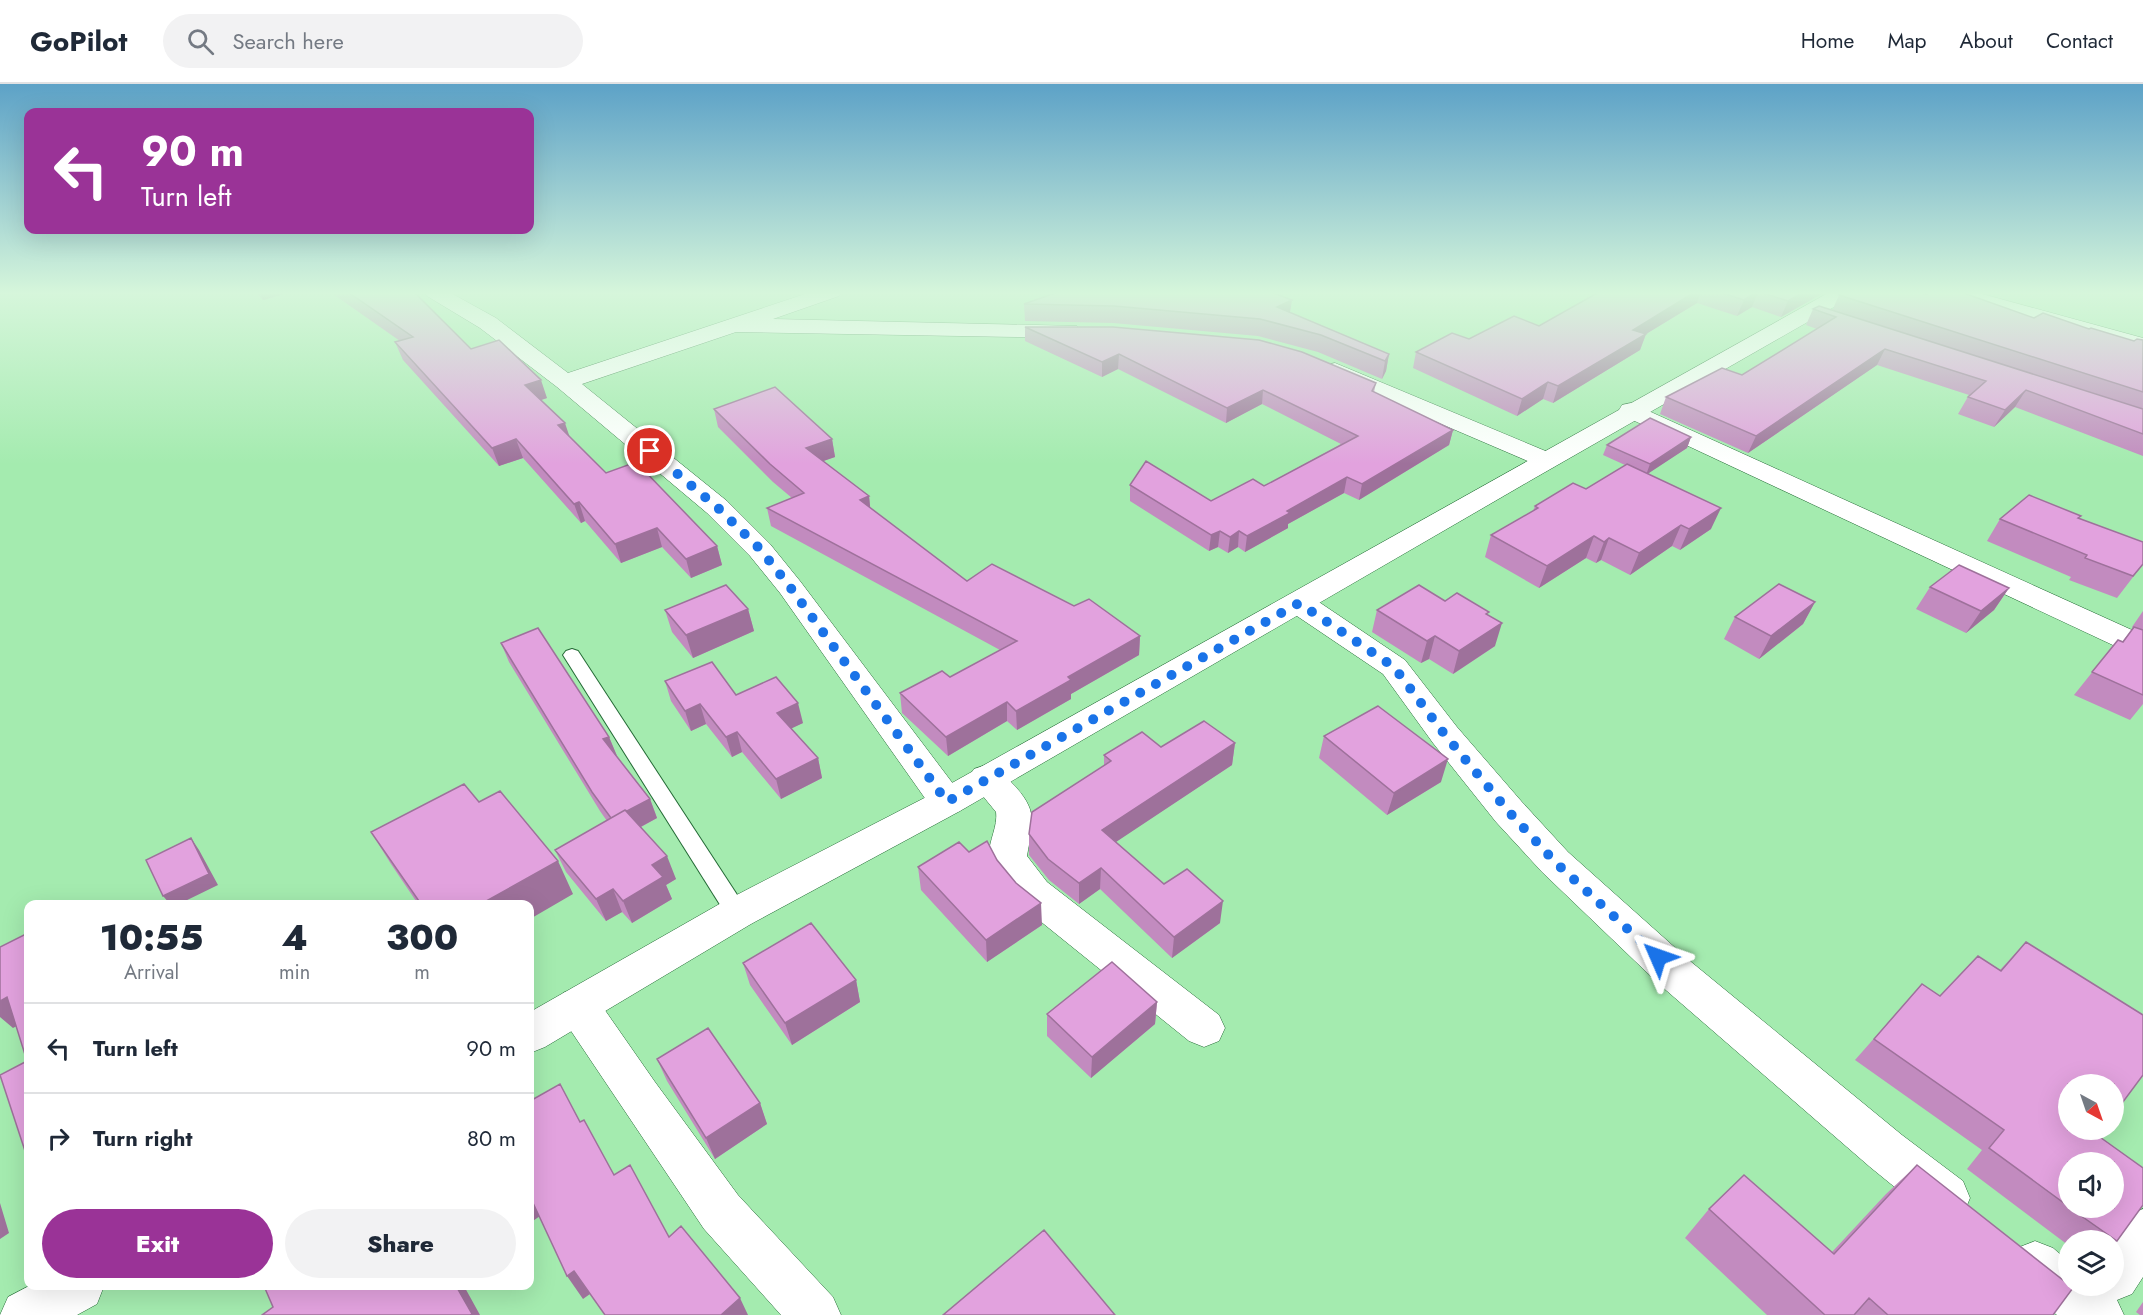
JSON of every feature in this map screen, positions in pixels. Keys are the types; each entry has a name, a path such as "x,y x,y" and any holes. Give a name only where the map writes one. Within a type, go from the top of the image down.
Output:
{"street":[{"path":"523,349 717,507 760,549 947,802"},
{"path":"565,382 661,349"},
{"path":"534,1032 737,913 947,802 1546,460 1638,414 1747,349"},
{"path":"1320,363 1546,460"},
{"path":"1638,414 2143,647"},
{"path":"1299,603 1394,667 1445,735 1509,812 1555,862 1666,965 1886,1151 1993,1234 2058,1271"},
{"path":"986,778 1014,807 1015,818 1008,856 1014,870 1033,893 1204,1028"},
{"path":"578,1006 639,1097 722,1212 815,1315"},
{"path":"2124,1263 2143,1233"},
{"path":"26,1315 71,1290"}],"lane":[{"path":"572,656 737,913"}],"building":[{"path":"402,349 509,349 541,380 525,385 565,423 558,425 606,473 636,462 717,546 686,559 657,528 615,544 579,502 574,504 516,439 492,448"},
{"path":"1074,349 1293,349 1376,383 1372,391 1453,430 1362,484 1347,477 1287,511 1290,513 1247,536 1239,531 1230,537 1220,531 1211,535 1130,485 1146,461 1211,501 1253,479 1264,486 1358,436 1263,390 1227,408 1119,354 1102,362"},
{"path":"1357,349 1378,349 1389,354 1385,361"},
{"path":"1421,349 1620,349 1558,386 1548,382 1522,399 1416,352"},
{"path":"1783,349 1884,349 1756,436 1666,397 1722,368 1742,375"},
{"path":"1886,349 1956,349 2143,409 2143,434 2026,390 2005,410 1968,397 1986,381"},
{"path":"2010,349 2143,349 2143,392"},
{"path":"775,387 832,439 806,448 869,496 860,500 967,581 992,564 1074,606 1089,599 1140,636 1068,677 1071,680 1016,711 1007,702 946,737 900,693 942,671 950,677 1017,641 767,508 804,493 770,464 714,409"},
{"path":"1650,418 1691,437 1650,464 1607,445"},
{"path":"1627,464 1721,508 1689,529 1681,525 1639,553 1609,538 1604,542 1594,536 1547,566 1491,535 1538,508 1535,506 1573,483 1586,489"},
{"path":"2029,495 2081,516 2078,518 2143,542 2143,564 2133,576 2085,558 2087,555 2000,519"},
{"path":"1959,565 2009,588 1981,611 1930,587"},
{"path":"1779,584 1815,602 1771,636 1735,617"},
{"path":"726,585 748,609 686,635 665,610"},
{"path":"1419,585 1445,601 1457,593 1489,612 1486,614 1502,623 1459,651 1435,636 1427,641 1377,610"},
{"path":"2134,627 2143,630 2143,695 2092,672 2118,640 2123,642"},
{"path":"538,628 609,737 603,739 650,799 611,818 592,792 501,643"},
{"path":"712,662 736,695 776,677 798,703 777,713 818,758 776,779 737,732 726,737 700,704 685,711 665,681"},
{"path":"1378,706 1448,759 1394,793 1324,736"},
{"path":"1204,721 1235,743 1102,830 1164,884 1187,869 1223,901 1174,937 1101,868 1079,883 1048,859 1029,834 1032,812 1111,761 1104,755 1142,732 1161,747"},
{"path":"464,784 479,802 500,791 558,861 488,900 418,900 371,832"},
{"path":"625,810 667,856 652,865 663,877 623,901 613,889 596,899 555,850"},
{"path":"191,838 209,874 163,896 146,860"},
{"path":"987,841 997,860 1016,883 1041,903 986,940 918,867 959,842 969,852"},
{"path":"811,923 856,980 785,1023 743,963"},
{"path":"24,935 24,1051 7,997 0,1001 0,947"},
{"path":"2026,942 2143,1015 2143,1075 2124,1101 2124,1074 2058,1074 2058,1140 2104,1140 2121,1152 2058,1152 2058,1199 1989,1148 2004,1130 1874,1039 1922,984 1940,996 1978,956 2001,971"},
{"path":"1112,962 1157,1002 1092,1057 1047,1014"},
{"path":"708,1028 760,1103 706,1138 657,1059"},
{"path":"24,1063 24,1148 0,1075"},
{"path":"560,1084 580,1122 584,1120 614,1175 630,1165 669,1237 681,1226 740,1298 721,1315 605,1315 574,1271 567,1276 534,1205 534,1099"},
{"path":"2124,1154 2143,1168 2143,1205 2124,1231 2101,1230 2084,1218 2124,1218"},
{"path":"1917,1165 2058,1276 2058,1296 2067,1296 2053,1315 1888,1315 1869,1298 1854,1315 1825,1315 1709,1209 1744,1175 1834,1254"},
{"path":"1044,1230 1115,1315 943,1315"},
{"path":"266,1290 458,1290 472,1314 262,1315 273,1307"}],"route":[{"path":"650,451 717,507 760,549 947,802 1299,603 1394,667 1445,735 1509,812 1555,862 1658,957"}]}
